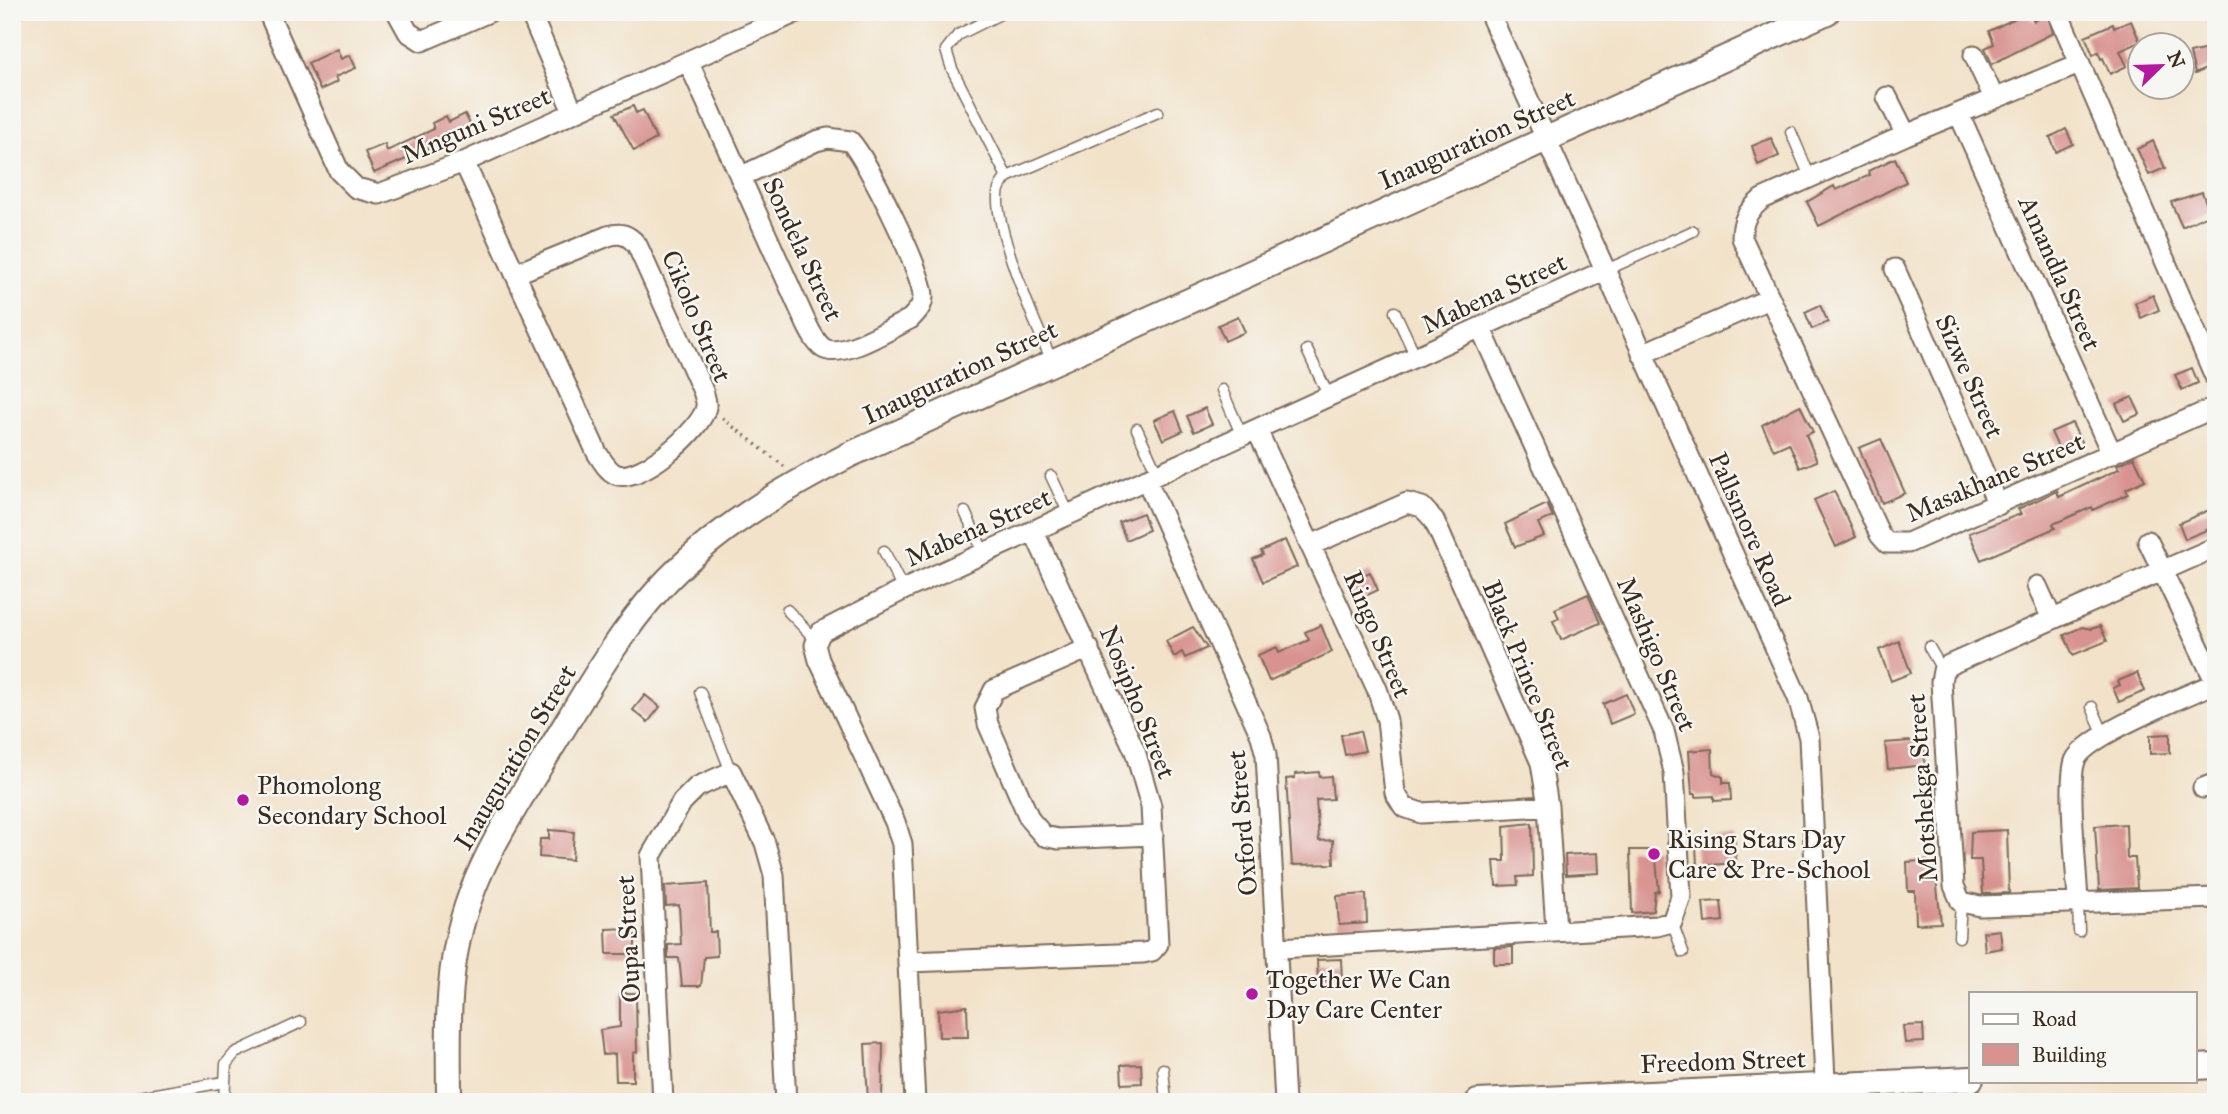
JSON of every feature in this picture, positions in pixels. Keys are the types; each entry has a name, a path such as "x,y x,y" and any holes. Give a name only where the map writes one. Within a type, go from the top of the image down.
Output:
{"street":[{"name":"Mnguni Street","path":"268,12 339,171 356,188 379,194 464,162 795,13"},
{"path":"397,12 408,32 422,41 489,12"},
{"path":"530,12 573,112"},
{"name":"Pallsmore Road","path":"1489,12 1805,720 1813,797 1826,1094"},
{"name":"Inauguration Street","path":"449,1102 450,979 458,936 484,865 511,814 631,625 660,588 735,520 802,480 1052,361 1828,12"},
{"path":"2059,15 2216,379"},
{"path":"1974,55 1994,98"},
{"name":"Sondela Street","path":"688,61 740,177 807,325 823,348 840,351 849,348 911,319 918,311 923,303 921,283 871,172 850,141 828,138 816,141 740,177"},
{"path":"1810,177 2079,64"},
{"path":"1887,97 1906,135"},
{"name":"Amandla Street","path":"1959,114 2112,454"},
{"name":"Cikolo Street","path":"464,162 515,274 597,453 615,474 635,474 683,441 700,420 706,406 698,378 637,245 631,238 623,234 608,236 515,274"},
{"name":"Masakhane Street","path":"1810,177 1754,206 1742,223 1742,238 1880,535 1887,543 1908,543 2216,407"},
{"name":"Sizwe Street","path":"1895,269 1998,505"},
{"name":"Mabena Street","path":"816,640 825,628 835,622 903,590 1604,271"},
{"path":"1642,354 1769,299"},
{"name":"Mashigo Street","path":"1481,328 1664,731 1674,772 1681,897 1672,922"},
{"name":"Ringo Street","path":"1250,433 1311,545 1384,707 1392,786 1398,802 1421,813 1548,806"},
{"name":"Oxford Street","path":"1152,477 1264,745 1269,775 1285,1102"},
{"name":"Black Prince Street","path":"1311,545 1407,503 1422,507 1434,520 1541,763 1548,806 1556,930"},
{"name":"Nosipho Street","path":"909,962 1152,951 1159,938 1151,806 1143,770 1034,532"},
{"path":"2078,902 2072,776 2081,751 2104,735 2216,683 2148,541"},
{"name":"Motshekga Street","path":"2216,547 1949,666 1943,671 1941,682 1954,886 1961,902 1980,906 2216,898"},
{"path":"2037,586 2052,619"},
{"path":"816,640 819,660 899,833 909,962 915,1102"},
{"path":"1089,648 994,690 985,708 988,724 1030,820 1044,836 1058,839 1153,835"},
{"path":"731,772 765,843 774,875 786,1102"},
{"name":"Oupa Street","path":"663,1102 651,856 657,841 682,802 697,787 731,772"},
{"path":"1279,947 1657,926 1672,922"},
{"path":"2196,1067 2216,1066"},
{"name":"Freedom Street","path":"1478,1102 1826,1094 1969,1079"}],"lane":[{"path":"1004,12 958,35 946,50 1007,177"},
{"path":"1052,361 1035,324 1003,229 999,187 1007,177 1158,112"},
{"path":"1791,132 1810,177"},
{"path":"1604,271 1693,230"},
{"path":"1395,312 1416,358"},
{"path":"1307,350 1329,397"},
{"path":"1222,390 1250,433"},
{"path":"1137,429 1152,477"},
{"path":"1051,476 1069,514"},
{"path":"965,512 984,553"},
{"path":"884,551 903,590"},
{"path":"787,610 816,640"},
{"path":"1928,647 1943,671"},
{"path":"700,692 731,772"},
{"path":"2092,707 2104,735"},
{"path":"1959,937 1961,902"},
{"path":"2078,902 2079,931"},
{"path":"1672,922 1683,953"},
{"path":"224,1102 226,1064 235,1052 301,1022"},
{"path":"1163,1069 1166,1102"},
{"path":"110,1102 224,1082"}],"path":[{"path":"706,406 802,480"}],"building":[{"path":"2028,12 2034,21 2047,14 2053,33 1992,64 1985,48 1994,44 1989,31"},
{"path":"2131,21 2136,32 2126,32 2126,48 2120,51 2126,66 2110,74 2098,52 2093,55 2085,36 2113,24 2114,28"},
{"path":"2216,47 2216,64 2196,74 2196,52"},
{"path":"337,49 341,59 350,55 356,68 335,77 337,82 320,90 308,63"},
{"path":"633,106 636,113 643,110 656,139 634,151 614,114"},
{"path":"465,114 471,126 374,173 365,152 385,144 387,151 434,129 432,123 446,116 449,122"},
{"path":"2066,129 2073,144 2056,152 2050,137"},
{"path":"1771,138 1779,156 1758,165 1752,146"},
{"path":"2153,141 2165,168 2149,175 2137,149"},
{"path":"1895,158 1906,182 1819,226 1807,202 1834,186 1836,190 1870,175 1868,171"},
{"path":"2202,192 2210,214 2182,227 2171,202"},
{"path":"2153,295 2159,310 2141,318 2135,303"},
{"path":"1820,305 1828,322 1812,329 1805,312"},
{"path":"1238,316 1245,332 1225,341 1218,325"},
{"path":"2192,368 2198,383 2182,390 2175,375"},
{"path":"2132,397 2140,414 2124,421 2116,404"},
{"path":"1800,405 1813,432 1806,435 1817,461 1800,468 1789,443 1774,450 1762,425"},
{"path":"1205,408 1212,424 1194,432 1187,416"},
{"path":"1175,411 1183,431 1163,440 1154,420"},
{"path":"2072,423 2083,446 2062,456 2051,432"},
{"path":"1881,439 1905,493 1882,503 1859,448"},
{"path":"2134,457 2145,480 2126,489 2128,494 2053,524 2055,528 1981,560 1969,533 2021,514 2018,509 2057,491 2059,497 2119,469 2117,465"},
{"path":"1834,491 1856,537 1836,547 1814,500"},
{"path":"1547,504 1553,517 1538,523 1544,536 1515,547 1505,524"},
{"path":"2216,507 2216,526 2185,539 2179,523"},
{"path":"1143,513 1149,530 1126,540 1119,522"},
{"path":"1285,540 1297,567 1263,582 1253,559 1263,555 1261,551"},
{"path":"1370,572 1378,590 1357,600 1349,581"},
{"path":"1588,594 1600,623 1561,640 1553,621 1559,618 1555,609"},
{"path":"1321,625 1332,652 1269,681 1258,655 1277,647 1279,653 1309,640 1305,632"},
{"path":"2100,626 2107,641 2073,655 2064,635 2082,627 2091,629"},
{"path":"1193,627 1207,648 1185,658 1182,652 1174,657 1166,641"},
{"path":"1899,641 1911,673 1891,681 1879,650"},
{"path":"2137,673 2145,691 2119,702 2113,688 2120,685 2118,681"},
{"path":"1626,694 1634,714 1610,724 1603,704"},
{"path":"645,695 660,707 648,722 633,710"},
{"path":"1360,731 1365,751 1345,755 1341,735"},
{"path":"2170,734 2170,753 2150,754 2150,735"},
{"path":"1923,740 1925,765 1888,769 1885,743"},
{"path":"1712,749 1713,773 1723,777 1723,783 1730,783 1731,800 1714,801 1714,796 1696,797 1696,794 1692,794 1689,751"},
{"path":"1319,772 1320,777 1331,776 1333,799 1316,800 1319,841 1333,840 1334,864 1292,865 1286,779 1295,778 1295,774"},
{"path":"1532,823 1533,876 1517,877 1518,885 1496,886 1494,861 1505,861 1504,826"},
{"path":"2126,824 2127,858 2135,858 2137,888 2099,890 2095,826"},
{"path":"549,830 574,832 572,860 539,857 540,839 549,839"},
{"path":"2007,830 2009,893 1983,894 1981,860 1970,860 1971,832"},
{"path":"1734,836 1736,863 1697,866 1696,845 1704,844 1710,837"},
{"path":"1630,850 1655,850 1659,891 1655,892 1653,911 1632,913"},
{"path":"1598,853 1599,873 1566,875 1565,855"},
{"path":"1934,860 1941,923 1916,924 1915,891 1908,891 1907,862"},
{"path":"708,883 710,932 716,932 717,956 704,957 701,986 682,986 679,958 668,958 668,945 681,944 679,905 666,906 665,886"},
{"path":"1366,894 1367,923 1339,925 1337,896"},
{"path":"1721,901 1723,921 1705,923 1703,902"},
{"path":"630,928 630,935 635,935 635,954 607,954 606,929"},
{"path":"2000,930 2002,948 1985,951 1983,932"},
{"path":"1513,947 1513,964 1494,964 1494,948"},
{"path":"1341,959 1342,980 1318,981 1317,960"},
{"path":"620,993 636,993 637,1052 633,1053 633,1081 616,1081 615,1054 603,1055 600,1030 620,1027"},
{"path":"967,1006 968,1037 939,1037 938,1010"},
{"path":"1923,1025 1924,1042 1905,1043 1903,1026"},
{"path":"883,1043 882,1102 868,1102 865,1044"},
{"path":"1141,1064 1142,1083 1122,1084 1121,1065"}],"place":[{"name":"Phomolong Secondary School","path":"243,800"},
{"name":"Rising Stars Day Care & Pre-School","path":"1654,854"},
{"name":"Together We Can Day Care Center","path":"1252,994"}]}
